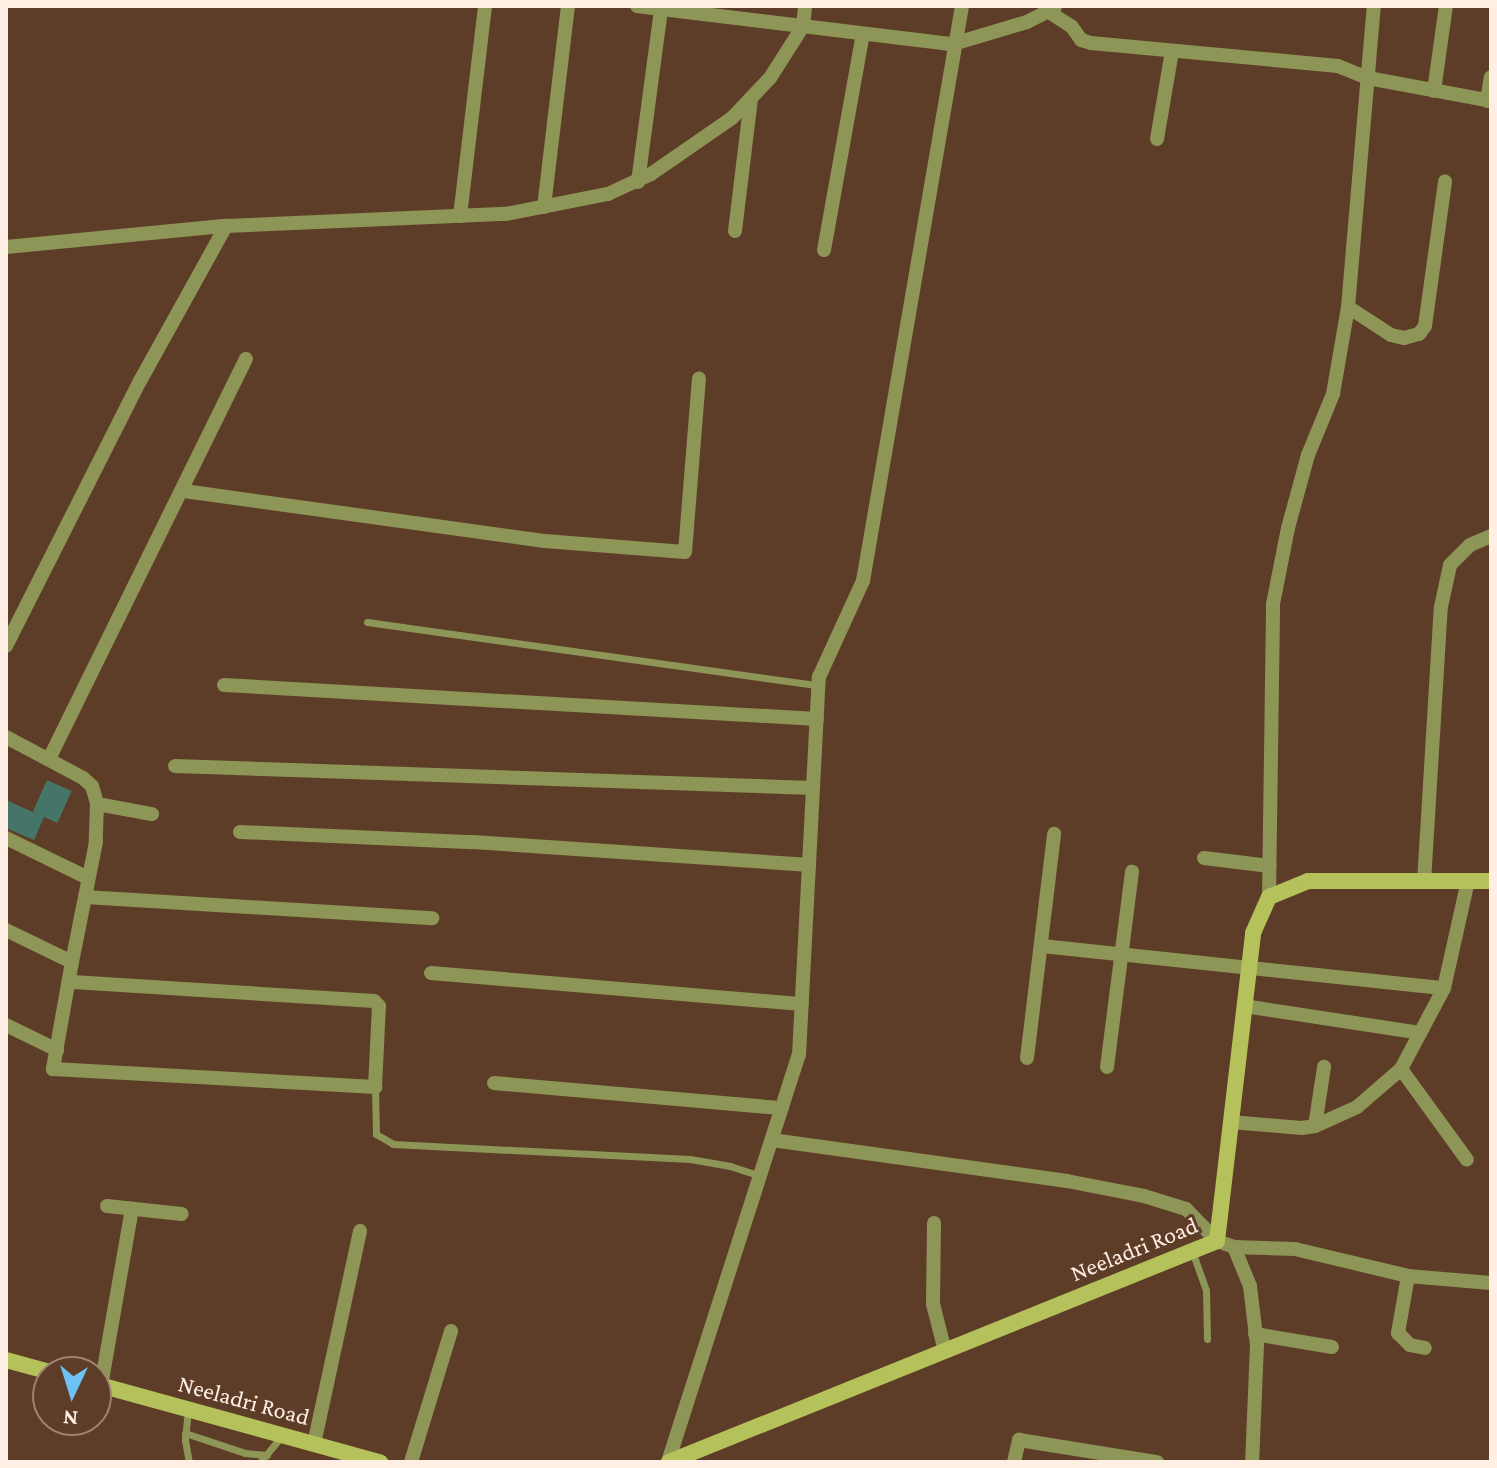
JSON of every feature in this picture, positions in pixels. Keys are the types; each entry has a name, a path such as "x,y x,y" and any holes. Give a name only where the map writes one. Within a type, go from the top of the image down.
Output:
{"main road":[{"path":"1269,897 1308,881 1491,881"},
{"name":"Neeladri Road","path":"668,1462 1192,1251 1226,1244 1231,1122 1253,933 1269,897"},
{"path":"6,1360 32,1367"},
{"name":"Neeladri Road","path":"112,1389 380,1462"}],"street":[{"path":"460,216 485,6"},
{"path":"544,207 568,6"},
{"path":"637,6 760,13 803,26 953,44 1053,9 1081,40 1338,66 1368,78 1489,101 1491,77"},
{"path":"6,247 226,226 506,214 608,194 638,182 708,137 751,98 770,78 803,26 805,6"},
{"path":"668,1462 799,1055 818,685 863,581 953,44 962,6"},
{"path":"1269,897 1273,604 1296,498 1333,394 1348,307 1374,6"},
{"path":"1434,91 1446,6"},
{"path":"638,182 670,9"},
{"path":"824,250 863,34"},
{"path":"1157,139 1172,51"},
{"path":"735,231 751,98"},
{"path":"1348,307 1391,335 1404,338 1419,334 1425,326 1445,181"},
{"path":"6,646 140,381 226,226"},
{"path":"49,759 184,491 246,359"},
{"path":"184,491 545,541 685,552 699,379"},
{"path":"1424,882 1441,607 1450,565 1470,545 1491,536"},
{"path":"224,685 817,719"},
{"path":"6,737 92,786 97,804 96,842 72,962 53,1069 375,1087 379,1006 374,1001 69,982"},
{"path":"175,766 813,788"},
{"path":"97,804 152,814"},
{"path":"240,832 473,842 809,865"},
{"path":"1027,1058 1054,834"},
{"path":"6,838 88,878"},
{"path":"1204,858 1270,866"},
{"path":"1107,1067 1132,872"},
{"path":"1231,1122 1291,1128 1315,1126 1357,1107 1401,1069 1444,988 1468,881"},
{"path":"85,897 432,918"},
{"path":"6,930 72,962"},
{"path":"1042,946 1444,988"},
{"path":"431,973 802,1004"},
{"path":"1244,1006 1420,1033"},
{"path":"6,1025 57,1050"},
{"path":"1315,1126 1324,1067"},
{"path":"1401,1069 1467,1160"},
{"path":"494,1083 782,1108"},
{"path":"772,1140 1067,1181 1144,1196 1186,1209 1226,1244 1250,1286 1255,1334 1252,1462"},
{"path":"107,1206 182,1214"},
{"path":"104,1356 132,1209"},
{"path":"934,1223 933,1304 945,1351"},
{"path":"314,1444 360,1231"},
{"path":"1226,1244 1295,1249 1408,1276 1491,1283"},
{"path":"1408,1276 1398,1333 1410,1345 1425,1348"},
{"path":"411,1462 451,1331"},
{"path":"1255,1334 1332,1347"},
{"path":"1014,1462 1019,1440 1157,1462"}],"lane":[{"path":"367,622 818,685"},
{"path":"375,1087 376,1134 393,1144 690,1159 730,1166 760,1176"},
{"path":"1192,1251 1206,1290 1207,1339"},
{"path":"188,1410 185,1433 189,1462"},
{"path":"185,1433 245,1453 267,1455"},
{"path":"260,1462 283,1435"}],"building":[{"path":"47,780 72,791 57,823 33,812"},
{"path":"6,800 44,817 34,840 6,828"}]}
